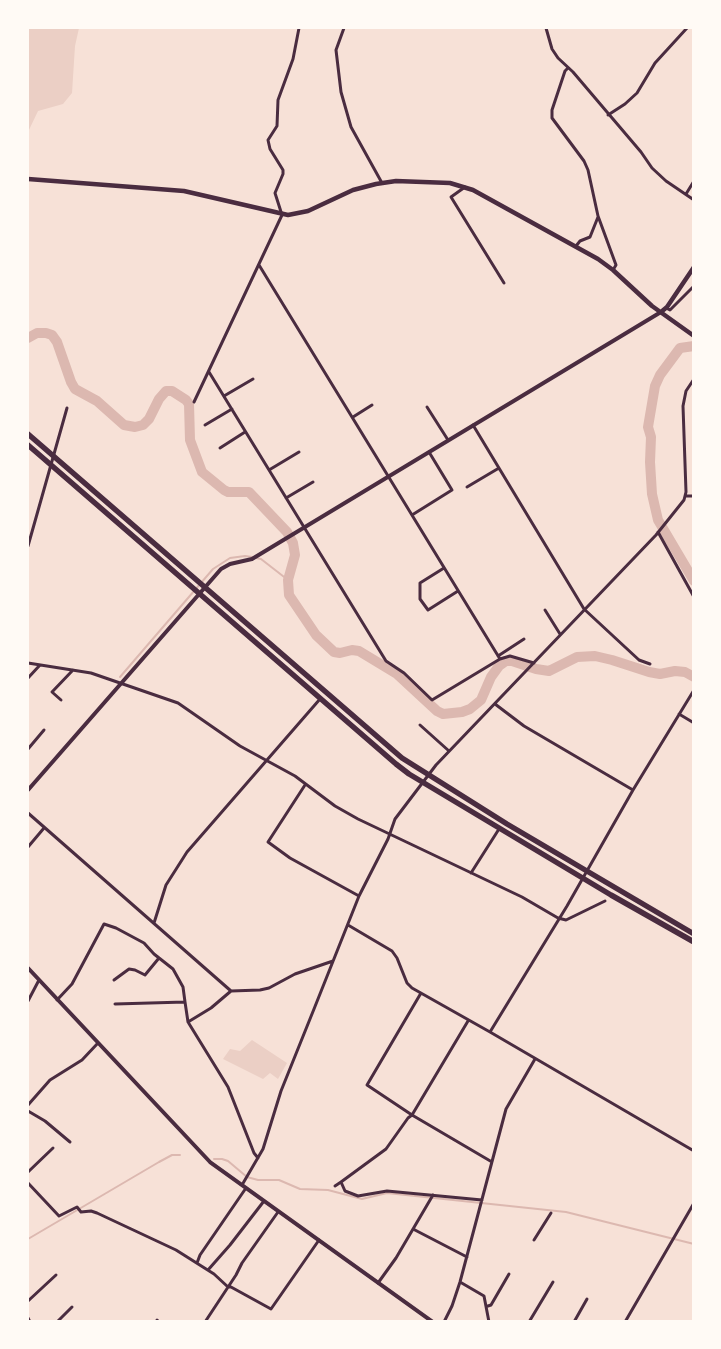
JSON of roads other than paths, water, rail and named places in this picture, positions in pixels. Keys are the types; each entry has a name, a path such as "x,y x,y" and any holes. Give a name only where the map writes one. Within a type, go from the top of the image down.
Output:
{"highway":[{"path":"28,434 402,758 694,934"},
{"path":"28,445 396,764 422,782 694,942"}],"main road":[{"path":"28,179 184,191 282,215 300,214 353,190 382,183 433,181 450,183 465,187 598,258 641,296 694,336"},
{"path":"661,312 666,308 694,267"}],"street":[{"path":"194,402 282,215 275,193 283,170 270,148 268,140 276,126 278,100 293,59 299,28"},
{"path":"344,28 336,50 341,92 351,127 382,183"},
{"path":"546,28 552,49 558,58 641,152 656,172 694,200"},
{"path":"608,115 625,104 637,93 654,63 687,28"},
{"path":"568,68 565,71 552,110 552,118 586,166 598,216 616,265 613,270"},
{"path":"686,194 694,180"},
{"path":"465,187 451,197 504,284"},
{"path":"576,246 580,241 590,237 598,216"},
{"path":"259,265 499,658"},
{"path":"666,308 670,310 694,286"},
{"path":"28,790 218,571 224,567 252,558 304,528 661,312"},
{"path":"209,372 386,661 404,673 432,700 499,658 524,639"},
{"path":"224,396 253,379"},
{"path":"242,1185 263,1149 281,1092 333,960 359,896 395,819 422,782 449,751 682,505 686,496 683,406 686,391 694,379"},
{"path":"352,417 372,405"},
{"path":"427,407 448,440"},
{"path":"28,546 30,532 67,408"},
{"path":"205,425 232,409"},
{"path":"473,425 584,609 639,660 650,664"},
{"path":"220,448 245,432"},
{"path":"268,470 298,452"},
{"path":"412,515 452,490 429,452"},
{"path":"467,487 499,468"},
{"path":"286,498 313,482"},
{"path":"686,496 694,496"},
{"path":"659,531 694,596"},
{"path":"444,568 420,582 420,599 428,610 458,590"},
{"path":"545,610 560,634"},
{"path":"499,658 510,656 534,663"},
{"path":"28,663 91,673 178,704 223,735 294,776 334,806 522,897 558,918 566,920 604,901"},
{"path":"28,678 40,665"},
{"path":"61,700 52,692 74,670"},
{"path":"490,1032 584,878 633,790 694,690"},
{"path":"154,923 166,885 182,858 320,698"},
{"path":"495,704 524,726 633,790"},
{"path":"680,714 694,723"},
{"path":"420,725 449,751"},
{"path":"28,749 44,730"},
{"path":"305,785 268,842 290,858 359,896"},
{"path":"28,813 231,990 260,990 269,988 295,974 333,960"},
{"path":"28,847 44,828"},
{"path":"472,873 500,828"},
{"path":"57,1000 72,984 104,924 116,928 144,943 176,972 184,988 184,1002 188,1022 228,1087 254,1153 258,1158"},
{"path":"348,925 392,951 409,986 694,1151"},
{"path":"114,980 128,970 135,970 146,975 159,958"},
{"path":"28,968 197,1150 219,1169 433,1322"},
{"path":"28,1001 39,980"},
{"path":"188,1022 211,1008 231,990"},
{"path":"421,993 367,1085 412,1115 492,1162"},
{"path":"115,1004 184,1002"},
{"path":"335,1186 386,1149 412,1115 468,1021"},
{"path":"28,1105 50,1080 82,1060 98,1043"},
{"path":"452,1322 445,1320 460,1282 506,1109 535,1059"},
{"path":"28,1111 45,1121 70,1142"},
{"path":"28,1172 53,1148"},
{"path":"341,1182 345,1191 358,1196 387,1191 482,1202"},
{"path":"28,1183 59,1216 79,1209 94,1211 176,1250 208,1270 228,1287 271,1309 319,1240"},
{"path":"197,1263 246,1188"},
{"path":"378,1283 433,1197"},
{"path":"208,1270 236,1238 264,1201"},
{"path":"625,1322 694,1203"},
{"path":"205,1322 242,1263 278,1212"},
{"path":"534,1240 551,1213"},
{"path":"413,1229 467,1257"},
{"path":"487,1306 491,1305 509,1274"},
{"path":"28,1301 56,1275"},
{"path":"460,1282 484,1296 489,1322"},
{"path":"530,1322 553,1282"},
{"path":"574,1322 588,1299"},
{"path":"57,1322 72,1307"},
{"path":"28,1318 30,1322"}],"waterway":[{"path":"28,338 37,333 52,335 57,342 75,389 97,401 124,425 135,427 143,425 149,419 159,399 166,391 172,391 186,400 189,404 190,440 202,472 228,492 249,492 287,532 293,543 295,555 288,580 289,595 316,635 334,652 359,651 397,674 437,711 443,714 470,709 481,700 491,677 499,666 506,661 549,671 577,657 595,656 649,672 660,674 675,671 685,672 694,677"},
{"path":"694,346 680,348 660,375 655,386 648,427 651,437 652,494 658,520 694,581"},
{"path":"120,677 213,569 230,558 252,557"},
{"path":"256,558 261,559 288,580"},
{"path":"28,1239 159,1162 172,1155 180,1155"},
{"path":"214,1159 228,1161 247,1177 258,1180 279,1180 300,1189 328,1190 362,1199 387,1193 566,1212 694,1244"}]}
